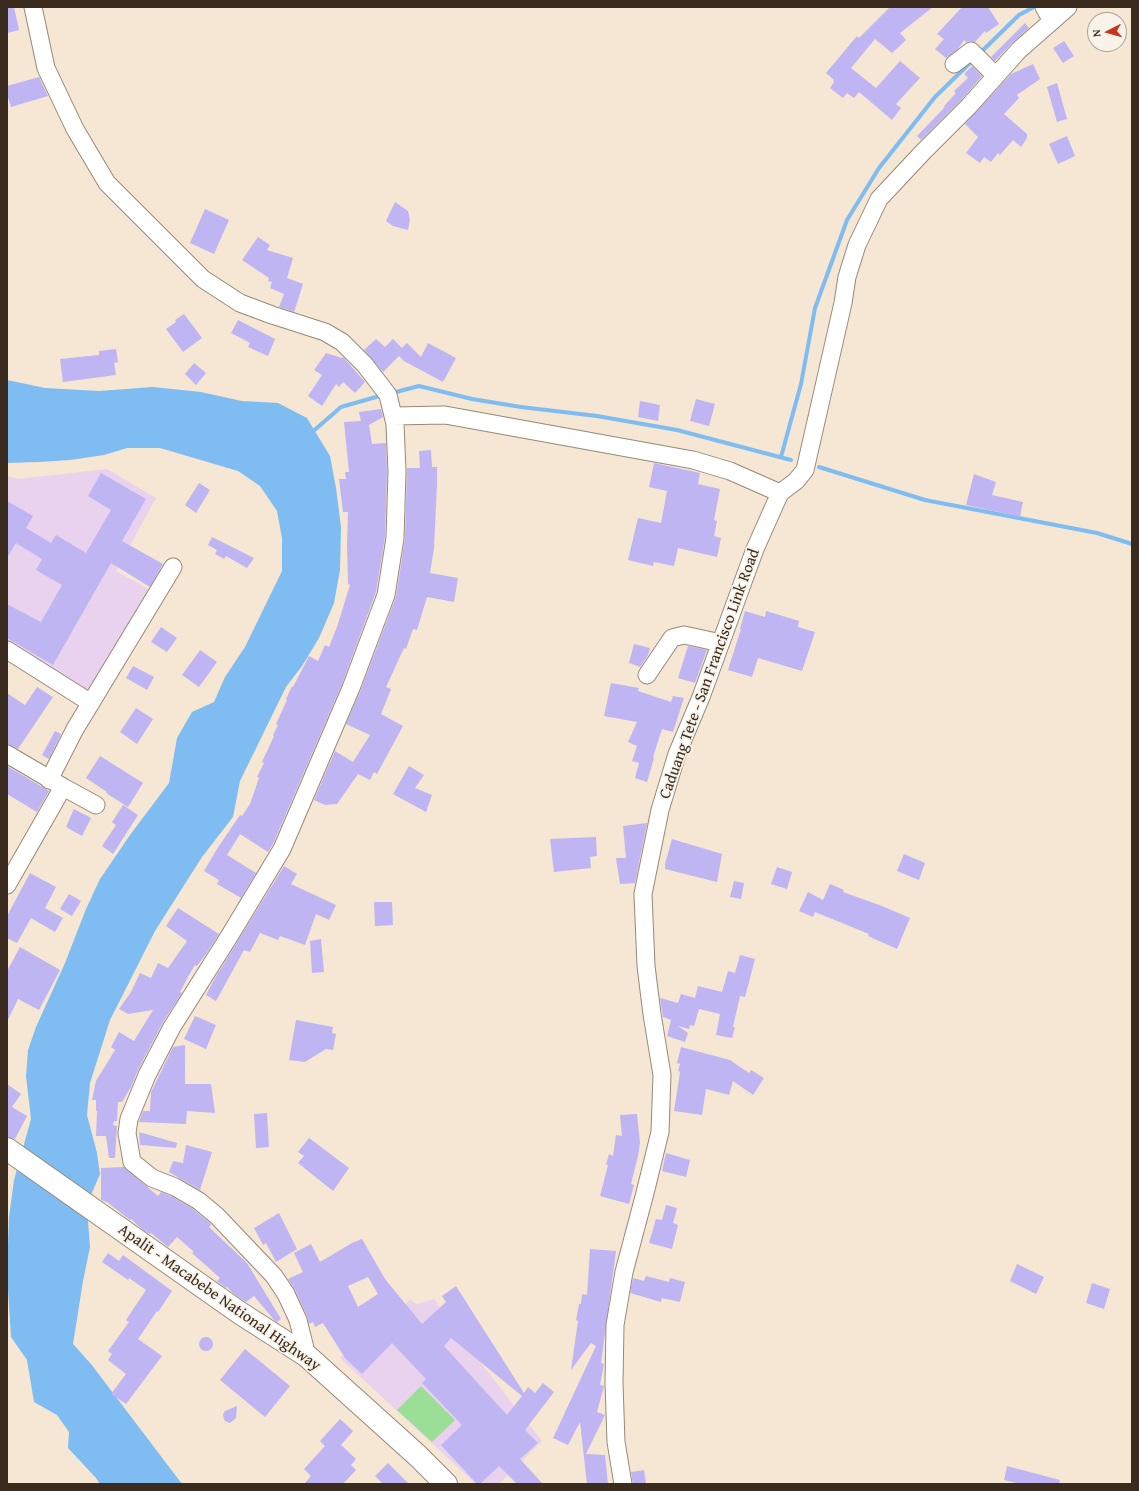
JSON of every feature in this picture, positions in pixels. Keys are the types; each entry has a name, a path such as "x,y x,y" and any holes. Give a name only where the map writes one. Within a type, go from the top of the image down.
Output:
{"main road":[{"name":"Apalit - Macabebe National Highway","path":"12,1153 240,1314 307,1356 418,1456 446,1484"}],"street":[{"path":"33,7 46,68 75,129 107,183 203,279 240,303 325,332 342,342 365,365 383,389 395,424 397,471 395,538 386,595 354,681 282,849 172,1027 147,1075 129,1119 126,1132 132,1162 152,1178 199,1201 217,1216 274,1276 286,1294 298,1320 307,1356"},
{"name":"Caduang Tete - San Francisco Link Road","path":"623,1484 616,1442 614,1383 615,1325 624,1272 660,1132 662,1075 646,966 643,894 660,810 677,754 701,697 756,548 780,493 796,481 805,470 848,277 857,245 879,199 969,106 1019,50 1048,14 1068,7"},
{"path":"954,64 971,51 996,76"},
{"path":"393,416 445,415 693,460 730,471 780,493"},
{"path":"7,885 56,784 75,729 173,567"},
{"path":"647,675 672,638 684,635 721,643"},
{"path":"7,650 91,703"},
{"path":"7,754 96,806"}],"shaded area":[{"path":"107,469 156,498 116,571 150,590 89,692 7,644 7,476 18,479"},
{"path":"434,1299 462,1339 542,1441 499,1484 476,1484 340,1358 379,1329 410,1300 417,1304"}],"green space":[{"path":"421,1386 455,1420 432,1442 397,1410"}],"water":[{"path":"7,380 45,388 99,391 153,387 201,392 242,401 278,403 307,418 330,456 336,488 341,527 340,570 334,603 319,638 302,666 286,687 240,781 233,817 202,857 155,931 110,1020 90,1083 87,1115 97,1153 100,1174 91,1195 88,1222 90,1247 73,1344 91,1364 182,1484 100,1484 68,1448 69,1432 57,1415 34,1402 27,1360 11,1337 7,1273 9,1217 14,1180 31,1119 26,1076 28,1050 36,1027 65,963 86,909 100,879 130,835 169,783 177,738 192,712 214,702 225,677 245,647 282,571 282,538 277,511 260,486 238,471 160,448 127,448 104,455 70,460 7,463"}],"building":[{"path":"7,7 14,7 19,30 7,33"},
{"path":"890,7 933,7 900,33 906,40 892,53 875,39 851,68 876,88 900,61 920,78 896,104 901,108 892,120 859,92 854,98 847,93 843,98 830,88 834,80 826,73 857,36 859,38"},
{"path":"962,7 988,7 999,24 986,33 985,31 975,42 966,42 964,40 958,49 946,58 935,49 944,39 937,34"},
{"path":"1025,23 1029,28 995,61 991,57"},
{"path":"1064,41 1074,56 1063,63 1053,48"},
{"path":"1033,64 1040,79 1017,95 1019,98 1004,114 1027,134 1027,138 1021,147 1013,140 1000,155 998,153 991,162 984,157 980,163 966,153 978,137 965,124 1011,74"},
{"path":"972,66 982,76 962,99 921,140 917,136 945,107 944,106 956,93 954,91 968,78 964,74"},
{"path":"39,77 48,96 11,107 7,94 7,86"},
{"path":"1057,83 1067,119 1057,122 1047,87"},
{"path":"1067,136 1075,156 1058,164 1049,144"},
{"path":"395,202 408,211 410,220 408,230 393,226 386,221"},
{"path":"205,209 229,220 214,254 190,243"},
{"path":"258,237 270,245 267,250 293,258 287,278 303,284 294,312 279,307 284,294 270,288 272,282 268,281 269,278 242,260"},
{"path":"184,314 202,338 183,352 166,329"},
{"path":"238,320 275,339 268,356 248,347 250,343 231,333"},
{"path":"376,339 385,347 393,339 402,348 407,343 421,357 428,343 456,358 443,382 404,361 399,356 383,372 364,350"},
{"path":"116,349 118,362 114,363 116,375 63,382 60,359 99,355 99,351"},
{"path":"326,353 342,358 343,357 365,382 355,393 343,382 339,387 336,384 322,406 308,396 322,375 314,370"},
{"path":"194,363 206,373 196,385 185,374"},
{"path":"696,399 715,404 709,426 690,421"},
{"path":"640,401 660,405 658,421 638,417"},
{"path":"381,409 383,417 369,425 372,444 386,443 387,471 385,537 376,592 342,684 273,844 268,852 240,834 227,855 256,873 241,898 217,884 219,880 204,871 240,815 242,816 250,804 259,778 257,777 264,763 262,762 274,736 273,735 278,725 276,724 292,686 293,687 309,656 318,661 325,645 329,647 337,627 350,585 348,584 348,512 343,512 339,479 346,479 345,472 349,472 344,422 361,421 359,412"},
{"path":"431,450 432,467 437,467 437,484 434,548 430,573 458,578 454,602 427,597 417,630 413,629 406,649 404,648 386,687 391,689 381,714 403,726 377,774 374,772 370,780 358,774 337,804 325,805 314,800 335,751 353,762 370,735 346,724 360,692 396,597 405,538 407,468 420,468 419,451"},
{"path":"654,463 700,473 698,484 720,489 714,520 717,521 714,536 721,538 717,557 678,548 674,566 654,562 653,566 628,560 638,518 661,523 667,491 649,487"},
{"path":"101,473 146,499 122,541 163,564 150,587 111,563 53,665 7,638 7,604 41,622 62,585 36,570 42,559 16,543 7,558 7,501 33,516 26,528 51,543 56,535 86,553 111,510 88,496"},
{"path":"974,474 996,482 992,495 1023,502 1020,517 966,505"},
{"path":"199,483 210,490 196,513 185,505"},
{"path":"212,537 254,558 247,568 226,556 224,559 215,554 217,550 208,545"},
{"path":"745,611 765,617 766,611 799,621 798,627 815,632 802,671 758,658 752,677 728,670"},
{"path":"161,627 177,638 167,652 151,642"},
{"path":"634,644 650,648 648,655 640,667 629,663"},
{"path":"688,646 707,650 695,683 678,678"},
{"path":"200,650 217,662 199,687 182,675"},
{"path":"133,666 154,677 147,690 126,678"},
{"path":"611,683 639,688 638,691 671,702 673,696 684,698 673,732 662,729 647,782 635,778 639,763 632,761 637,746 628,742 637,722 604,716"},
{"path":"37,687 53,697 18,749 7,744 7,693 25,705"},
{"path":"136,708 153,719 137,744 120,732"},
{"path":"55,731 61,734 49,759 42,755"},
{"path":"100,756 143,783 128,807 86,778"},
{"path":"7,766 49,791 37,812 7,794"},
{"path":"409,766 424,775 415,788 432,795 426,812 393,794"},
{"path":"123,805 138,815 113,854 102,846 116,825 112,822"},
{"path":"74,809 91,818 82,836 66,827"},
{"path":"647,823 635,883 620,884 616,858 626,858 623,826"},
{"path":"596,837 597,856 590,857 591,868 554,872 550,839"},
{"path":"672,839 722,854 717,882 665,869"},
{"path":"904,854 925,863 919,880 897,871"},
{"path":"284,866 297,874 291,884 336,905 329,920 316,914 305,945 280,936 278,940 260,933 250,952 244,950 216,1001 206,995"},
{"path":"777,867 792,872 787,889 771,884"},
{"path":"30,873 56,887 45,908 63,918 55,932 31,918 17,943 7,938 7,916"},
{"path":"734,881 744,883 741,899 730,897"},
{"path":"830,884 844,890 843,892 910,918 897,949 868,936 869,934 815,912 813,917 799,911 808,892 823,900"},
{"path":"69,894 81,901 72,916 60,909"},
{"path":"374,902 392,902 393,925 375,926"},
{"path":"178,908 219,934 197,966 195,965 180,992 182,993 163,1022 138,1070 131,1087 122,1102 118,1102 117,1121 114,1121 113,1125 117,1126 115,1158 109,1158 106,1136 96,1136 96,1100 92,1100 96,1081 115,1050 111,1047 119,1032 134,1041 153,1010 128,1014 119,1009 131,992 140,973 151,978 158,963 168,968 187,941 166,926"},
{"path":"321,939 324,972 312,973 310,941"},
{"path":"20,947 60,970 39,1010 18,999 7,1022 7,971"},
{"path":"740,955 755,959 745,997 740,996 732,1038 716,1035 720,1014 699,1009 694,1026 690,1025 689,1029 678,1026 688,1033 685,1042 667,1036 671,1020 663,1017 660,998 678,1003 681,994 695,998 698,986 722,992 728,971 735,973"},
{"path":"195,1016 216,1025 206,1049 184,1039"},
{"path":"296,1020 333,1027 332,1033 336,1034 333,1050 326,1049 305,1062 289,1060"},
{"path":"185,1045 185,1084 211,1084 215,1113 187,1111 186,1124 139,1122 143,1111 150,1111 151,1092 173,1047"},
{"path":"681,1047 730,1060 749,1073 751,1070 764,1078 753,1095 733,1081 729,1095 706,1089 702,1115 674,1111 680,1072 678,1071 680,1064 677,1063"},
{"path":"7,1084 21,1094 12,1107 27,1116 15,1139 7,1137"},
{"path":"267,1113 269,1147 256,1148 254,1114"},
{"path":"637,1114 640,1143 631,1184 634,1185 629,1204 600,1196 608,1165 606,1165 609,1154 613,1156 616,1135 622,1136 620,1115"},
{"path":"139,1132 177,1143 176,1148 140,1145"},
{"path":"309,1138 349,1168 333,1191 298,1163 304,1156 298,1152"},
{"path":"186,1145 212,1152 200,1190 169,1172 173,1161 183,1163"},
{"path":"666,1153 690,1160 686,1177 662,1171"},
{"path":"124,1167 158,1196 161,1192 171,1196 193,1209 210,1223 211,1225 209,1227 247,1263 281,1319 277,1322 275,1321 254,1296 246,1302 217,1281 220,1278 192,1253 194,1252 177,1237 168,1247 107,1202 101,1200 101,1168"},
{"path":"666,1205 677,1208 673,1223 678,1225 672,1249 649,1243 656,1219 662,1220"},
{"path":"279,1213 297,1249 276,1262 266,1243 263,1245 254,1228"},
{"path":"362,1239 385,1279 422,1324 446,1302 442,1296 456,1286 524,1393 528,1387 535,1393 543,1383 554,1392 525,1430 538,1443 520,1459 543,1484 517,1484 499,1466 480,1484 477,1484 441,1445 462,1425 422,1383 426,1379 392,1343 362,1374 345,1358 323,1323 315,1327 313,1322 309,1324 295,1290 288,1279 303,1272 294,1253 311,1244 320,1262 352,1243","holes":["368,1277 378,1294 358,1307 348,1286","451,1338 522,1396 507,1415 444,1346"]},
{"path":"590,1249 616,1251 601,1363 604,1364 600,1385 604,1386 597,1412 605,1415 586,1454 605,1455 608,1484 587,1484 580,1422 568,1445 553,1438 596,1346 591,1343 571,1370 579,1304 581,1304 582,1294 587,1295"},
{"path":"108,1253 119,1261 123,1255 172,1291 138,1339 162,1356 126,1404 111,1394 126,1374 108,1360 112,1354 108,1351 129,1322 126,1320 146,1290 129,1278 128,1280 102,1262"},
{"path":"1017,1264 1044,1277 1036,1294 1010,1281"},
{"path":"646,1276 669,1282 670,1278 685,1282 680,1302 662,1298 661,1302 630,1293 633,1278 644,1281"},
{"path":"1092,1283 1110,1289 1104,1309 1086,1303"},
{"path":"206,1337 211,1339 213,1344 211,1349 206,1351 201,1349 199,1344 201,1339"},
{"path":"245,1349 290,1386 265,1417 220,1380"},
{"path":"237,1406 236,1418 230,1423 224,1420 223,1414 225,1411"},
{"path":"340,1419 353,1431 341,1445 356,1459 351,1465 356,1470 343,1484 304,1484 311,1476 304,1469 325,1446 320,1441"},
{"path":"388,1463 409,1484 383,1484 375,1476"},
{"path":"1007,1466 1060,1480 1059,1484 1020,1484 1004,1480"},
{"path":"644,1470 646,1484 633,1484 631,1472"}],"waterway":[{"path":"979,54 1019,15 1034,7"},
{"path":"781,457 801,384 815,308 847,220 879,168 935,97 973,60"},
{"path":"392,393 419,386 472,399 521,407 597,416 677,430 791,460"},
{"path":"310,434 341,407 383,395"},
{"path":"819,467 925,500 1097,533 1132,544"}]}
